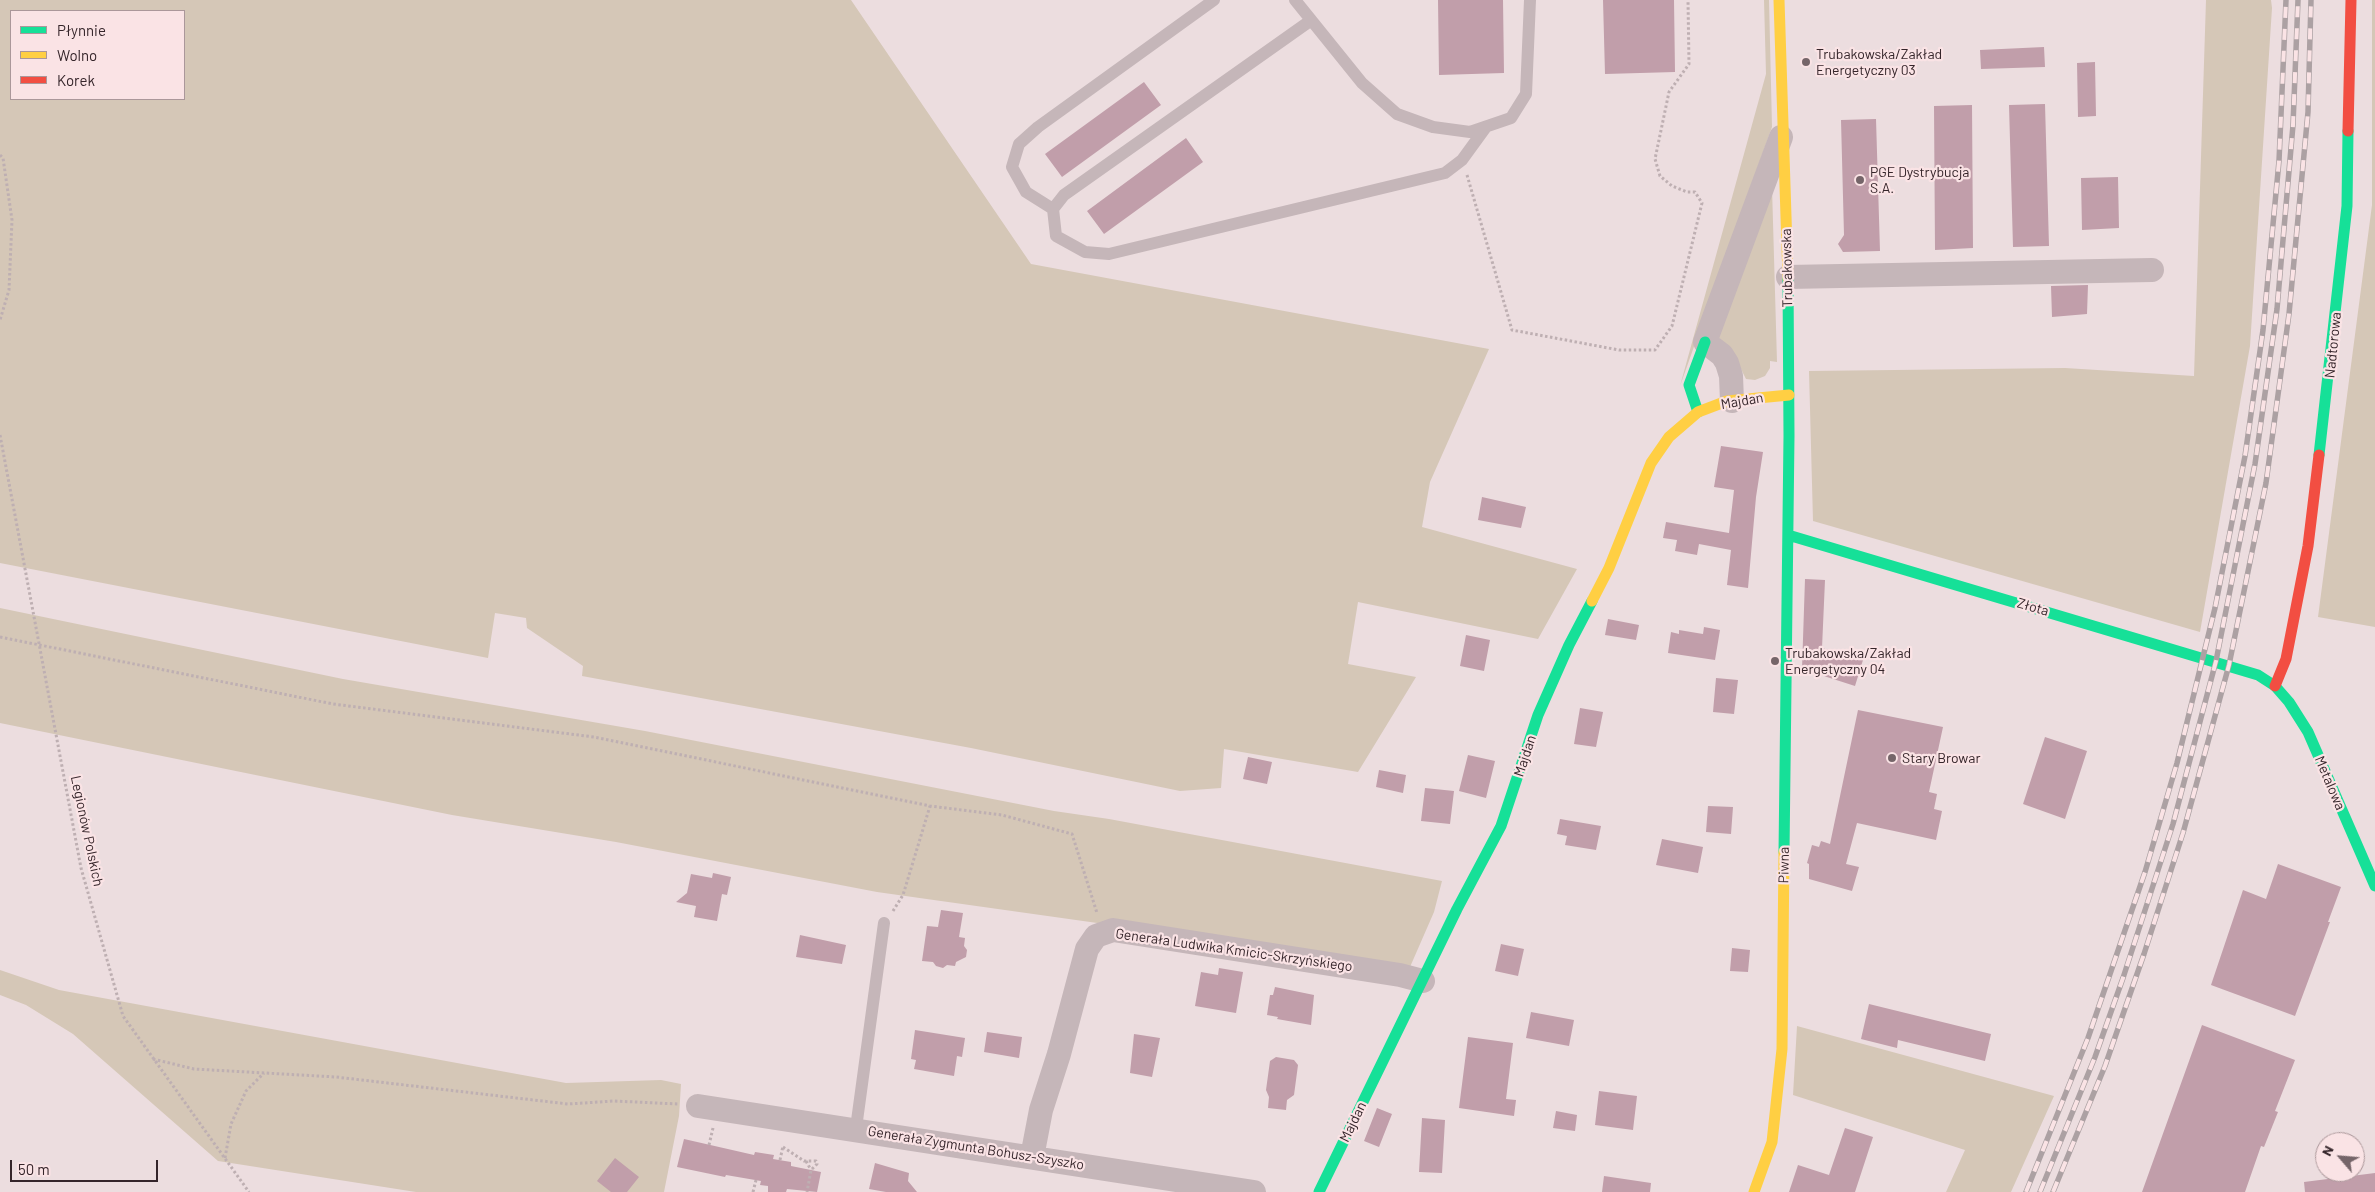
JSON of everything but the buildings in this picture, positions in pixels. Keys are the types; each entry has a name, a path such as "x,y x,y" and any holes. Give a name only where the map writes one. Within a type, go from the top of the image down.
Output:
{"street":[{"name":"Trubakowska","path":"1779,0 1788,277 1788,535"},
{"name":"Nadtorowa","path":"2275,686 2286,660 2308,546 2330,370 2347,206 2351,0"},
{"path":"1698,412 1689,385 1783,133"},
{"path":"1788,277 2152,270"},
{"path":"1705,342 1722,355 1727,363 1731,376 1732,400"},
{"name":"Majdan","path":"1319,1192 1501,826 1538,716 1568,645 1609,568 1651,463 1669,438 1698,412 1732,400 1789,395"},
{"name":"Złota","path":"1788,535 2222,663 2258,675 2275,686"},
{"name":"Piwna","path":"1754,1192 1772,1142 1782,1049 1788,535"},
{"name":"Metalowa","path":"2275,686 2290,702 2308,732 2375,886"},
{"name":"Generała Ludwika Kmicic-Skrzyńskiego","path":"1032,1157 1041,1110 1059,1054 1082,964 1087,949 1096,936 1114,930 1390,974 1423,981"},
{"name":"Generała Zygmunta Bohusz-Szyszko","path":"706,1114 856,1128 1254,1192"}],"lane":[{"path":"1054,209 1026,192 1012,166 1019,144 1038,127 1214,0"},
{"path":"1295,0 1310,21 1362,83 1397,114 1433,128 1470,132 1511,118 1526,94 1530,0"},
{"path":"1310,21 1064,195 1054,209 1056,236 1085,252 1110,254 1445,173 1462,160 1486,127"},
{"path":"856,1128 884,923"}],"path":[{"path":"1462,160 1512,330 1619,350 1655,350 1672,326 1702,203 1694,192 1687,192 1672,186 1660,176 1655,159 1669,92 1689,64 1688,0"},
{"path":"0,155 3,158 12,220 9,290 0,320"},
{"name":"Legionów Polskich","path":"0,435 32,615 40,644 81,868 123,1016 249,1192"},
{"path":"0,637 333,704 594,737 930,806 1002,815 1072,834 1097,912 1096,936"},
{"path":"884,923 903,895 930,806"},
{"path":"152,1059 194,1069 336,1077 568,1104 614,1101 706,1114 709,1145"},
{"path":"225,1158 231,1124 246,1091 264,1073"},
{"path":"783,1147 793,1156 816,1161 815,1168 811,1170"},
{"path":"806,1160 811,1170 807,1192"},
{"path":"753,1192 756,1180"}],"shaded area":[{"path":"0,0 851,0 1031,264 1489,349 1430,482 1422,527 1577,569 1538,639 1358,602 1348,664 1416,677 1358,772 1224,749 1221,788 1180,791 971,748 582,676 583,666 527,628 526,618 495,613 488,658 0,563"},
{"path":"1764,0 1769,0 1772,127 1680,386 1766,74"},
{"path":"2206,0 2271,0 2272,8 2250,346 2200,632 1813,521 1809,371 2065,368 2194,376"},
{"path":"2372,0 2375,0 2375,627 2318,617 2372,205"},
{"path":"1772,187 1777,362 1770,361 1770,368 1765,376 1755,380 1746,379 1741,369 1737,370 1718,336"},
{"path":"0,608 343,679 645,731 1054,811 1109,819 1442,881 1434,912 1410,967 877,892 616,842 452,815 0,723"},
{"path":"0,970 59,990 566,1083 661,1080 681,1084 679,1116 664,1192 416,1192 218,1161 73,1034 26,1005 0,995"},
{"path":"1797,1026 2054,1096 2011,1192 1946,1192 1965,1150 1793,1095"}],"railway":[{"path":"2026,1192 2088,1038 2145,872 2177,763 2215,608 2245,456 2263,330 2279,161 2286,0"},
{"path":"2040,1192 2095,1057 2123,978 2173,824 2216,661 2255,464 2277,309 2293,125 2298,0"},
{"path":"2053,1192 2105,1066 2144,954 2183,833 2229,665 2266,483 2289,314 2308,112 2311,0"}],"traffic: fast":[{"path":"2319,455 2347,206 2348,131"},
{"path":"1784,852 1789,436 1788,278"},
{"path":"1698,412 1689,385 1705,342"},
{"path":"1788,535 2258,675 2275,686 2289,702 2308,732 2375,886"},
{"path":"1319,1192 1457,909 1501,826 1538,715 1569,645 1592,601"}],"traffic: slow":[{"path":"1779,0 1788,278"},
{"path":"1592,601 1609,568 1651,463 1669,437 1698,412 1727,401 1789,395"},
{"path":"1754,1192 1772,1142 1782,1049 1784,852"}],"traffic: jam":[{"path":"2348,131 2351,0"},
{"path":"2275,686 2286,659 2308,546 2319,455"}],"place":[{"name":"Trubakowska/Zakład Energetyczny 03","path":"1806,62"},
{"name":"PGE Dystrybucja S.A.","path":"1860,180"},
{"name":"Trubakowska/Zakład Energetyczny 04","path":"1775,661"},
{"name":"Stary Browar","path":"1892,758"}]}
